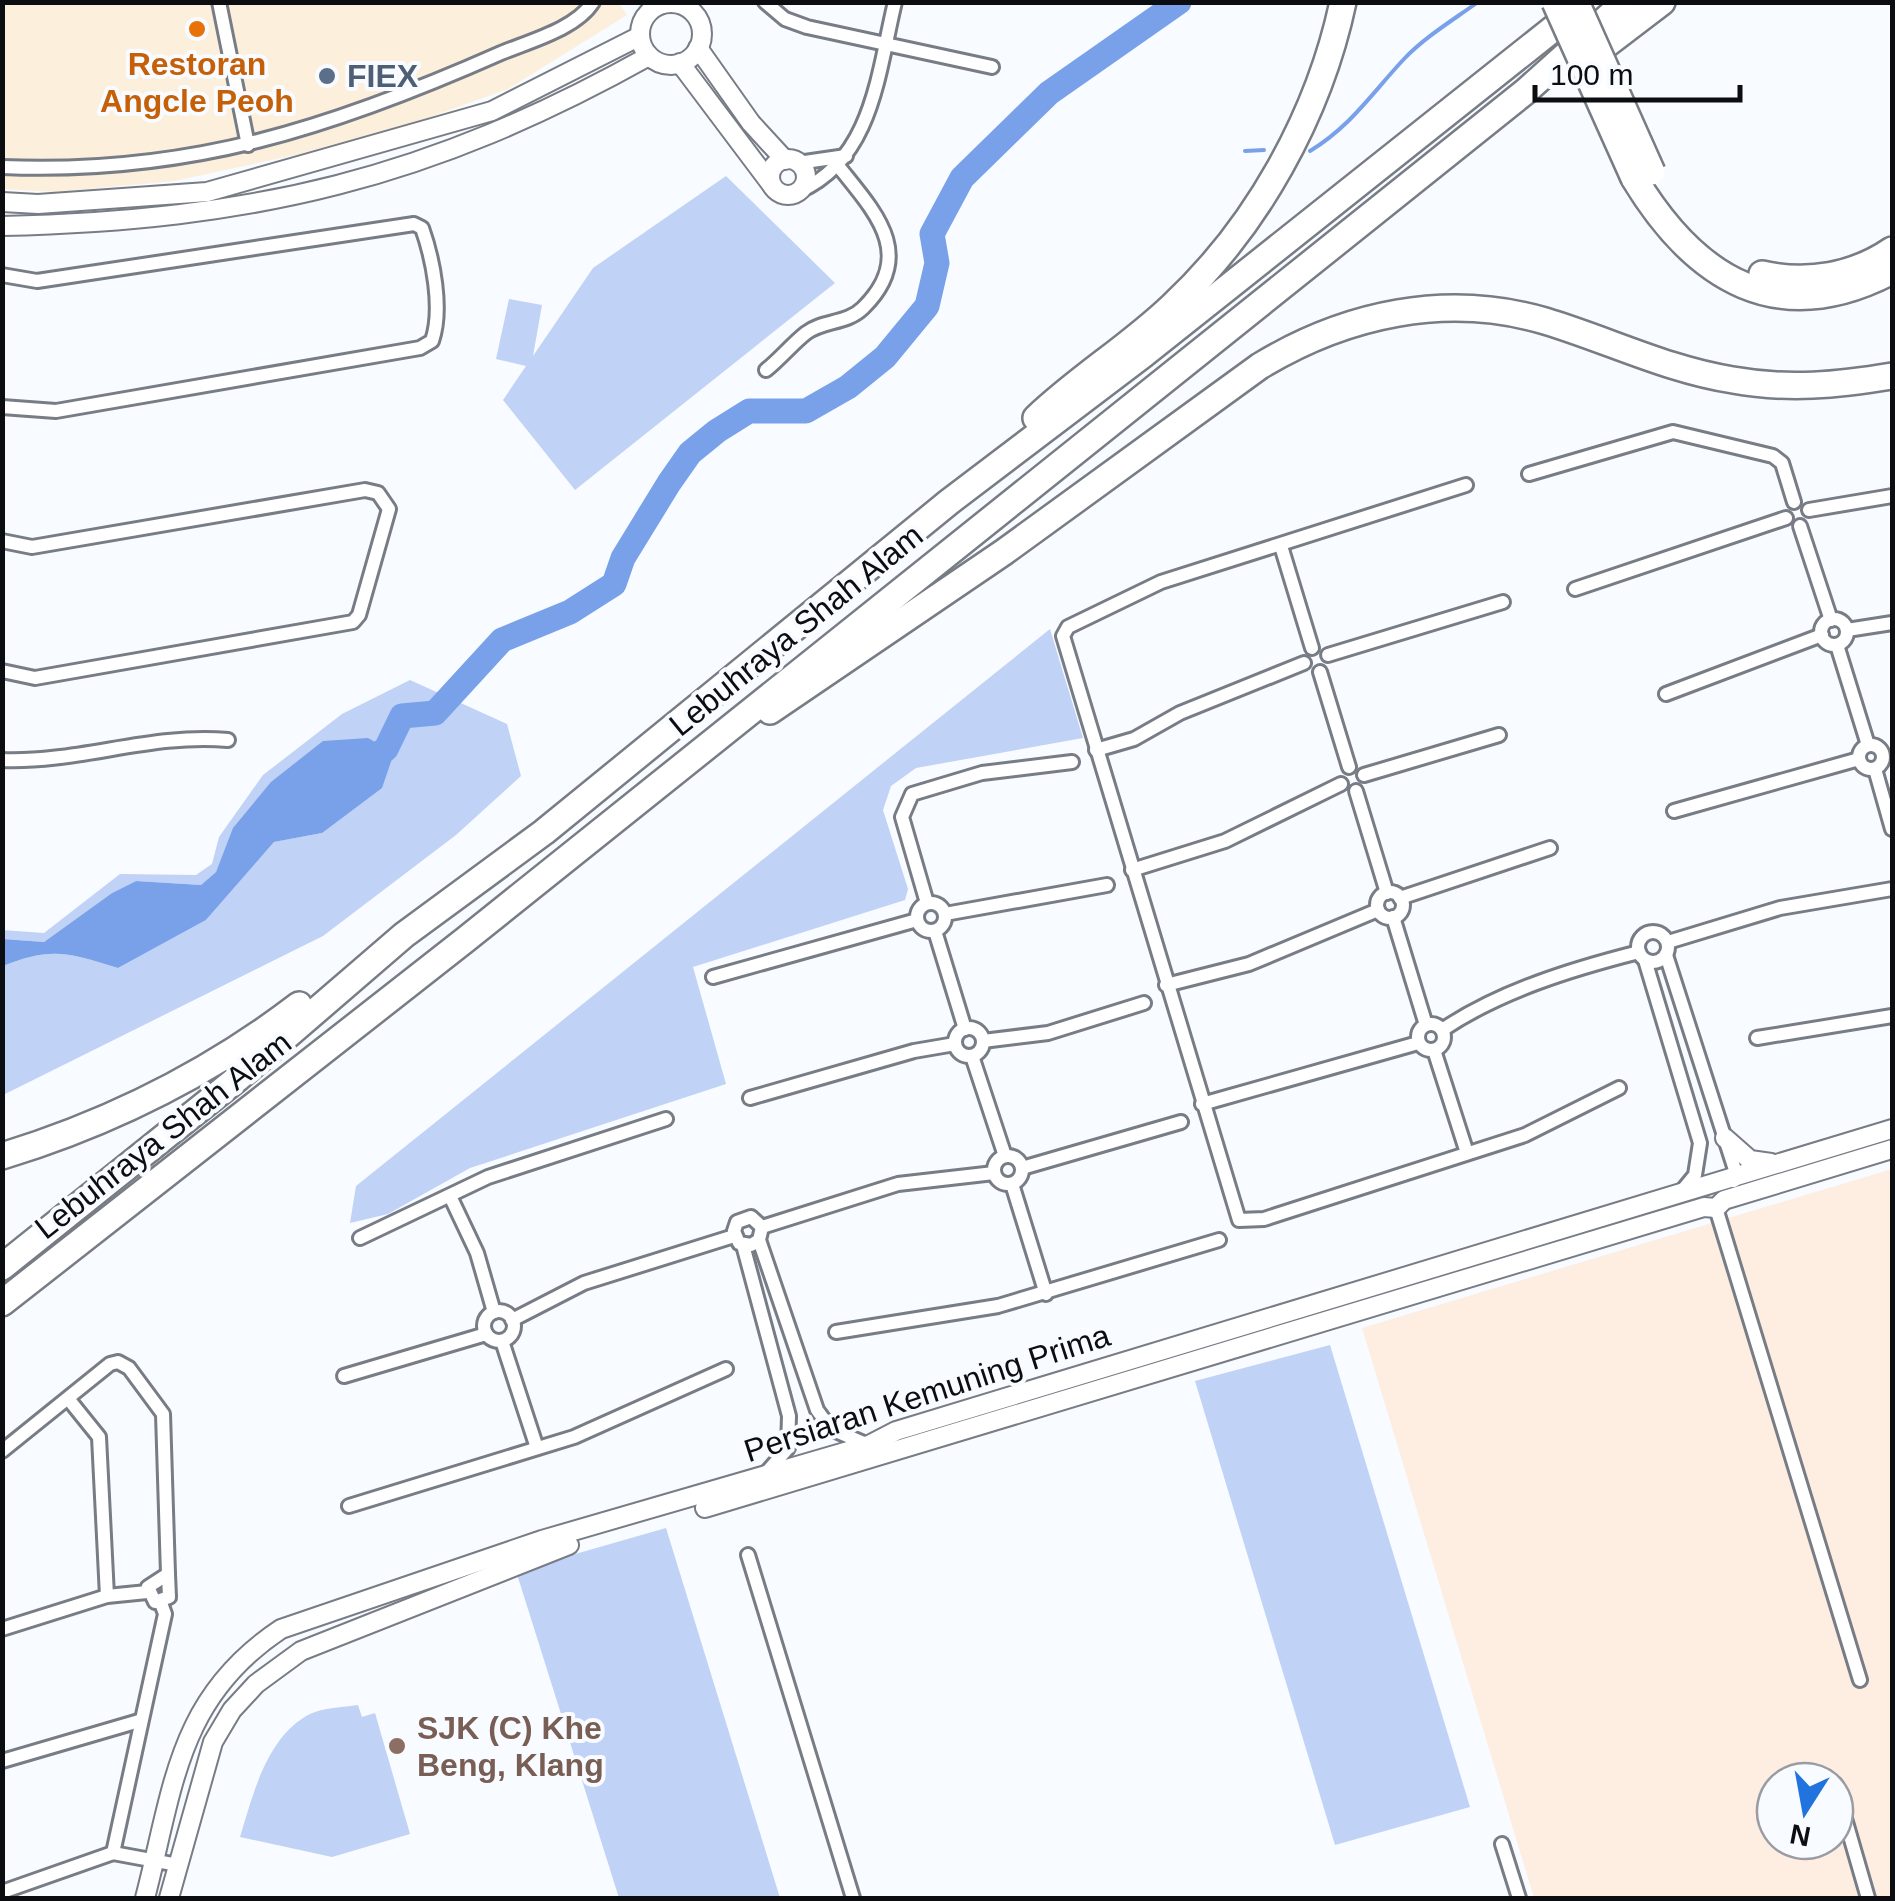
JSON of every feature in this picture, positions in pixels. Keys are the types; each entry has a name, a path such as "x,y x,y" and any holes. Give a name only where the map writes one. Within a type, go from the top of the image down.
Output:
{"highway":[{"path":"949,502 1062,394 1174,304 1228,242 1295,140 1318,88 1343,2"},
{"path":"1556,2 1675,240 1702,264 1729,280 1775,293 1824,296 1852,290 1892,271"},
{"path":"1576,2 1643,175 1702,243 1758,273 1821,278 1864,266 1892,250"},
{"name":"Lebuhraya Shah Alam","path":"2,1267 238,1078 404,935 575,808 949,502 1174,330 1586,2"},
{"name":"Lebuhraya Shah Alam","path":"2,1303 465,940 635,800 1526,91 1625,2"},
{"path":"1526,91 1572,70 1662,2"},
{"path":"635,800 692,770 1260,366 1295,345 1344,325 1436,308 1501,312 1732,380 1806,387 1892,376"},
{"path":"2,1156 130,1108 211,1068 332,979 404,935"}],"street":[{"path":"220,2 248,145"},
{"path":"2,167 115,165 248,145 393,102 560,27 593,2"},
{"path":"765,2 785,19 806,27 992,67"},
{"path":"680,63 771,184 784,195 800,191 843,161 865,123 895,2"},
{"path":"698,48 680,63 664,64 650,56 640,36 648,6 669,3 687,7 699,21 698,48 751,123 806,174 800,191"},
{"path":"2,202 38,204 207,192 492,111 640,36"},
{"path":"2,226 213,214 340,188 508,130 650,56"},
{"path":"771,184 772,169 792,161 843,161"},
{"path":"766,370 804,335 863,309 888,266 891,244 882,222 843,161"},
{"path":"2,275 37,281 414,224 422,228 426,240 437,312 432,341 420,348 56,411 2,407"},
{"path":"1530,474 1673,432 1773,456 1782,462 1794,502 1810,510 1892,496"},
{"path":"1466,485 1161,582 1063,631 1235,1216 1244,1222 1525,1135 1618,1088"},
{"path":"2,541 32,547 365,490 378,492 389,510 359,616 336,627 35,678 2,671"},
{"path":"1786,518 1788,506 1794,502"},
{"path":"1800,526 1809,518 1810,510"},
{"path":"1575,589 1786,518 1800,526 1831,620 1822,635 1666,694"},
{"path":"1096,750 1134,739 1180,712 1304,663 1312,648 1281,546"},
{"path":"1328,656 1503,602"},
{"path":"1822,635 1829,644 1838,645 1846,638 1847,630 1839,620 1831,620"},
{"path":"1847,630 1892,624"},
{"path":"1838,645 1868,746"},
{"path":"1304,663 1308,670 1320,672 1326,667 1328,656 1323,649 1312,648"},
{"path":"1320,672 1349,767 1364,776 1499,735"},
{"path":"2,760 59,758 158,739 228,740"},
{"path":"1868,746 1879,748 1888,756 1875,769"},
{"path":"1674,811 1859,759 1868,746"},
{"path":"1859,759 1864,768 1875,769"},
{"path":"927,903 902,818 912,794 982,774 1072,762"},
{"path":"1340,784 1342,772 1349,767"},
{"path":"1875,769 1892,829"},
{"path":"1356,792 1364,784 1364,776"},
{"path":"1132,870 1225,840 1340,784"},
{"path":"1340,784 1356,792 1402,909 1394,918"},
{"path":"1378,910 1378,899 1550,848"},
{"path":"945,914 1107,885"},
{"path":"1426,1025 1442,1030 1532,986 1642,956 1655,962 1667,949 1780,908 1892,889"},
{"path":"927,903 940,906 945,914 942,926 935,931 925,930 917,920 918,912 927,903"},
{"path":"1166,985 1249,964 1378,910 1394,918 1426,1025"},
{"path":"713,977 917,920"},
{"path":"935,931 966,1029"},
{"path":"1660,1199 1683,1192 1690,1184 1700,1144 1642,956 1641,939 1649,933 1658,933 1667,949 1737,1176 1710,1207 1860,1680"},
{"path":"972,1056 983,1042 1048,1033 1144,1003"},
{"path":"1757,1038 1892,1016"},
{"path":"1418,1043 1417,1034 1426,1025"},
{"path":"966,1029 977,1031 983,1042"},
{"path":"750,1098 914,1051 955,1044 966,1029"},
{"path":"1434,1050 1443,1042 1442,1030"},
{"path":"1202,1104 1418,1043 1434,1050 1467,1154"},
{"path":"955,1044 961,1054 972,1056"},
{"path":"972,1056 1005,1156"},
{"path":"360,1238 527,1162 666,1120"},
{"path":"1022,1168 1181,1122"},
{"name":"Persiaran Kemuning Prima","path":"144,1898 191,1725 244,1653 281,1629 542,1540 749,1482 869,1445 896,1431 1892,1128"},
{"path":"1726,1138 1761,1164 1784,1162"},
{"name":"Persiaran Kemuning Prima","path":"170,1898 213,1742 232,1710 256,1684 301,1651 451,1594 547,1552 981,1428 1892,1149"},
{"path":"1005,1156 1018,1160 1022,1168 1019,1180 1012,1184 999,1181 994,1173 995,1164 1005,1156"},
{"path":"512,1320 584,1283 761,1234 898,1184 994,1173"},
{"path":"1012,1184 1046,1294"},
{"path":"450,1196 477,1253 494,1312"},
{"path":"749,1482 778,1464 788,1448 788,1416 739,1240 741,1218 756,1219 816,1410 831,1429 869,1445"},
{"path":"836,1332 1046,1294 1219,1240"},
{"path":"486,1334 485,1321 494,1312 502,1312 512,1320"},
{"path":"502,1340 512,1333 512,1320"},
{"path":"344,1376 486,1334 502,1340"},
{"path":"502,1340 536,1448"},
{"path":"2,1452 70,1401 107,1366 118,1362 129,1368 163,1414 171,1593 161,1603"},
{"path":"350,1506 574,1437 726,1368"},
{"path":"778,1376 802,1369"},
{"path":"70,1401 99,1438 107,1596"},
{"path":"748,1555 853,1898"},
{"path":"161,1603 152,1601 147,1592 150,1583 168,1574"},
{"path":"444,1576 451,1594"},
{"path":"2,1628 107,1596 147,1592"},
{"path":"113,1853 165,1614 161,1603"},
{"path":"2,1761 139,1721"},
{"path":"1502,1844 1519,1898"},
{"path":"2,1892 113,1853 178,1865"},
{"path":"1855,1853 1868,1898"}],"shaded area":[{"path":"618,2 627,15 508,89 416,122 295,155 174,181 55,192 3,189 3,3"},
{"path":"726,176 835,283 575,490 503,400 526,366 496,359 509,299 542,305 533,356 593,268"},
{"path":"1050,629 1083,738 916,768 891,786 883,810 908,889 905,900 693,967 726,1084 470,1168 388,1214 350,1223 356,1186"},
{"path":"410,680 507,724 521,776 456,835 323,936 3,1095 3,966 35,956 61,954 118,968 206,920 274,842 322,833 234,828 216,872 201,885 136,881 112,893 44,942 3,939 2,930 44,933 120,874 196,875 212,864 219,837 263,775 342,714"},
{"path":"1892,1169 1892,1898 1534,1898 1362,1328"},
{"path":"1330,1345 1470,1807 1335,1845 1195,1381"},
{"path":"666,1528 780,1898 619,1898 516,1571"},
{"path":"358,1705 362,1717 375,1713 410,1834 332,1857 240,1837 264,1768 283,1736 310,1714"}],"water":[{"path":"368,738 394,753 382,788 322,833 274,842 206,920 118,968 60,954 35,956 3,966 3,939 44,942 112,893 136,881 201,885 216,872 233,828 271,782 323,741"}],"waterway":[{"path":"359,767 386,749 402,716 435,713 502,640 570,612 614,584 623,558 669,483 690,453 717,431 749,411 806,411 848,387 885,357 927,306 937,263 932,234 962,178 1049,93 1179,2"},
{"path":"1310,151 1349,120 1412,51 1478,2"},
{"path":"1245,151 1264,150"}],"place":[{"name":"Restoran Angcle Peoh","path":"197,29"},
{"name":"FIEX","path":"327,76"},
{"name":"SJK (C) Khe Beng, Klang","path":"397,1746"}]}
